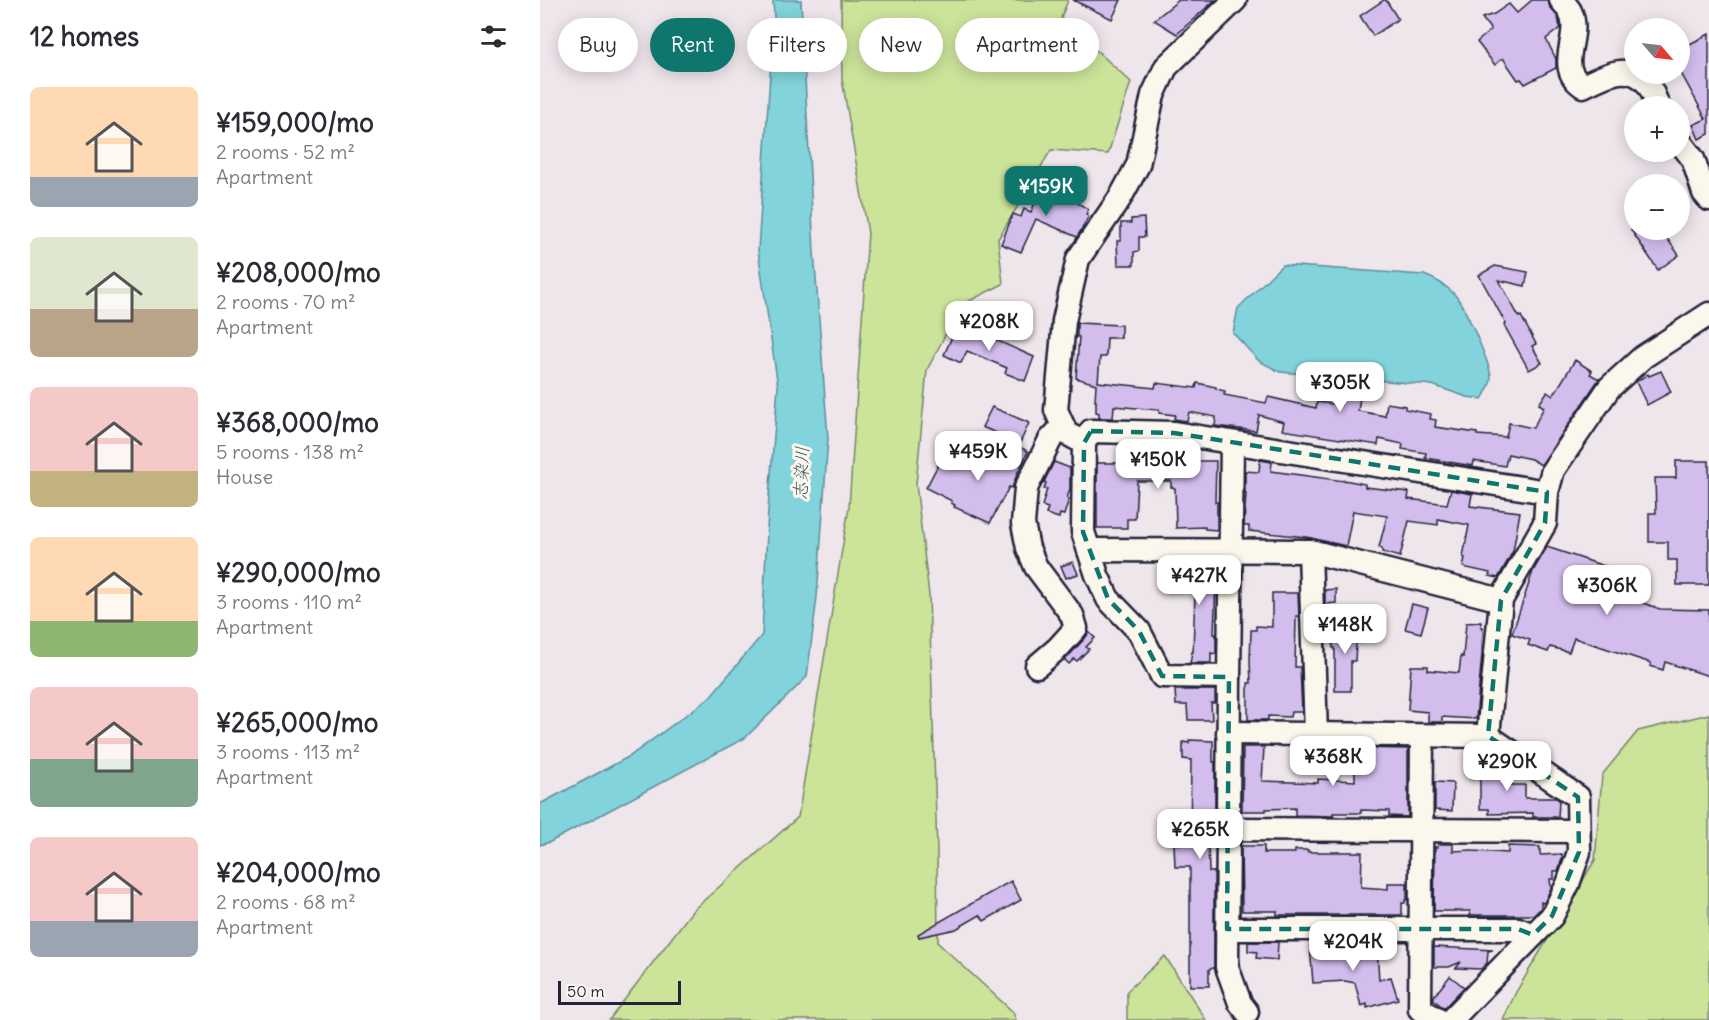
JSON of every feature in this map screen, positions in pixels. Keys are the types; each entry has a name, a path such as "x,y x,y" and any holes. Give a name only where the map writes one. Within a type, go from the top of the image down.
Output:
{"street":[{"path":"1084,443 1066,433 1056,410 1064,321 1078,259 1120,198 1138,165 1153,95 1166,67 1235,0"},
{"path":"1561,0 1570,11 1574,25 1569,69 1573,79 1583,86 1614,72 1628,71 1646,81 1653,96"},
{"path":"1690,156 1709,199"},
{"path":"1488,736 1501,600 1545,523 1547,492 1553,470 1609,388 1643,357 1709,314"},
{"path":"1037,666 1076,628 1072,615 1036,567 1028,548 1023,524 1026,488 1050,440 1063,426"},
{"path":"1229,677 1162,676 1139,631 1108,599 1097,575 1083,532 1084,443 1091,431 1174,433 1547,492"},
{"path":"1232,442 1227,967 1240,1003 1247,1012"},
{"path":"1089,550 1310,551 1501,600"},
{"path":"1310,551 1316,735"},
{"path":"1228,733 1488,736 1578,797 1579,852 1568,884 1552,916 1452,1020"},
{"path":"1422,736 1420,1009 1438,1020"},
{"path":"1228,829 1578,831"},
{"path":"1227,929 1518,929 1533,935"}],"highlighted area":[{"path":"1091,431 1174,433 1547,492 1545,523 1501,600 1488,736 1578,797 1579,852 1552,916 1533,935 1518,929 1227,929 1229,677 1162,676 1139,631 1108,599 1083,532 1084,443"}],"green space":[{"path":"841,0 1068,0 1061,18 955,18 955,72 1099,72 1099,53 1131,82 1108,154 1051,150 998,239 1003,284 961,305 927,370 916,484 929,595 938,943 1013,1012 1016,1020 609,1020 693,910 798,817 849,507 868,233 842,79 842,72 847,72 847,18 841,18"},
{"path":"1709,714 1709,1020 1503,1020 1516,992 1595,860 1602,775 1638,731"},
{"path":"1165,956 1206,1020 1127,1020 1127,991"}],"water":[{"path":"773,0 801,0 802,18 774,17"},
{"name":"志染川","path":"770,72 805,72 814,252 828,438 817,597 807,677 745,738 550,842 540,845 540,804 630,756 709,698 762,635 768,509 778,387 758,250"},
{"path":"1282,265 1424,275 1445,286 1455,295 1465,311 1490,370 1491,380 1482,399 1467,397 1432,385 1280,372 1259,361 1233,333 1238,308"}],"building":[{"path":"1073,0 1121,0 1112,19"},
{"path":"1179,0 1215,0 1177,34 1154,20"},
{"path":"1384,0 1398,19 1373,36 1360,16"},
{"path":"1532,0 1548,0 1550,8 1558,17 1560,28 1546,39 1556,59 1556,68 1525,84 1521,79 1518,80 1503,58 1495,65 1477,42 1491,30 1482,18 1494,14 1509,4 1517,13"},
{"path":"1709,34 1709,134 1699,139 1693,125 1706,119 1687,84 1690,84 1690,44"},
{"path":"1044,182 1060,189 1059,192 1088,209 1086,215 1089,216 1077,237 1036,219 1021,252 1001,244 1013,214 1021,217 1024,209 1031,212"},
{"path":"1144,218 1145,237 1139,237 1139,251 1134,252 1134,265 1118,265 1117,241 1121,241 1121,223 1131,223 1131,219"},
{"path":"1638,240 1668,240 1679,255 1658,270"},
{"path":"1495,266 1528,272 1525,286 1499,280 1536,344 1532,346 1542,363 1529,370 1479,275"},
{"path":"1077,323 1121,325 1121,338 1107,338 1106,357 1100,357 1098,382 1155,388 1156,383 1196,388 1197,383 1225,391 1224,395 1266,403 1268,397 1316,408 1317,402 1341,405 1343,395 1360,398 1358,411 1385,416 1387,403 1405,406 1405,409 1431,414 1430,419 1436,420 1435,427 1477,433 1477,435 1506,437 1509,423 1533,428 1544,407 1539,404 1547,392 1553,396 1575,360 1592,371 1590,374 1599,379 1541,465 1531,459 1508,454 1505,466 1474,461 1473,466 1425,458 1426,453 1402,449 1403,444 1379,439 1378,445 1282,430 1284,422 1259,415 1256,431 1215,426 1216,417 1189,412 1187,421 1174,419 1175,415 1159,413 1159,410 1114,406 1113,418 1099,418 1095,401 1096,384 1076,378 1079,337 1077,337"},
{"path":"962,325 1034,357 1025,381 1005,373 1007,368 967,351 961,363 944,355 955,330 959,332"},
{"path":"1661,371 1671,392 1647,405 1636,382 1648,374 1649,376"},
{"path":"992,407 1029,423 1020,443 982,427"},
{"path":"1010,443 1028,451 1012,488 1009,487 990,523 954,507 952,501 926,488 938,465 945,465 947,462 960,469 970,449 1000,464"},
{"path":"1144,448 1165,448 1165,461 1216,461 1217,530 1205,529 1205,527 1176,528 1175,488 1171,487 1171,481 1137,481 1135,519 1127,519 1127,528 1097,528 1097,463 1140,463 1144,461"},
{"path":"1260,460 1272,462 1271,471 1344,480 1365,484 1365,487 1409,492 1408,499 1447,504 1451,490 1472,494 1470,506 1520,512 1513,551 1498,578 1489,576 1490,573 1463,567 1469,525 1438,519 1438,525 1409,521 1400,557 1382,552 1382,548 1379,547 1387,516 1353,511 1346,546 1306,537 1249,531 1249,526 1244,526 1245,471 1259,472"},
{"path":"1676,461 1709,461 1709,585 1677,585 1677,560 1668,560 1668,542 1649,542 1649,513 1656,513 1655,478 1676,478"},
{"path":"1054,462 1070,468 1070,489 1067,498 1069,499 1064,515 1060,514 1059,518 1046,514 1048,508 1042,506 1047,489 1044,489 1046,483 1044,482"},
{"path":"1547,547 1610,568 1619,579 1620,595 1660,609 1709,610 1709,676 1665,662 1663,670 1650,666 1651,663 1574,638 1569,652 1550,647 1548,652 1528,645 1530,640 1512,634 1533,571"},
{"path":"1073,562 1078,574 1066,578 1061,566"},
{"path":"1193,564 1215,564 1216,654 1211,653 1211,663 1190,663 1193,652 1195,592 1164,592 1164,573 1193,571"},
{"path":"1336,589 1336,603 1325,604 1325,590"},
{"path":"1272,593 1298,593 1299,616 1296,616 1295,667 1300,667 1302,712 1291,712 1290,717 1268,716 1268,720 1248,720 1251,630 1256,630 1256,626 1272,627"},
{"path":"1412,604 1428,608 1421,633 1405,629"},
{"path":"1481,622 1481,627 1483,627 1482,654 1476,719 1442,717 1442,722 1428,722 1428,712 1408,710 1411,666 1428,666 1428,670 1459,673 1466,623"},
{"path":"1336,626 1361,627 1360,643 1356,643 1355,661 1351,661 1351,691 1335,691 1333,629 1336,629"},
{"path":"1089,632 1095,638 1086,647 1089,649 1077,661 1074,659 1069,664 1065,660"},
{"path":"1175,690 1215,690 1215,703 1211,703 1212,720 1188,720 1187,705 1176,705"},
{"path":"1189,740 1213,741 1213,762 1215,762 1215,814 1209,814 1208,841 1209,872 1214,872 1214,968 1209,969 1209,986 1190,986 1190,867 1175,867 1174,844 1190,844 1191,760 1183,759 1183,742 1189,743"},
{"path":"1243,747 1264,747 1262,781 1318,783 1318,779 1355,781 1355,748 1408,749 1408,817 1389,816 1389,811 1361,810 1361,813 1333,813 1333,816 1295,815 1295,808 1242,811"},
{"path":"1471,756 1495,757 1504,763 1503,785 1525,785 1525,798 1556,798 1559,800 1558,817 1533,817 1533,813 1489,814 1489,809 1480,809 1480,779 1470,779"},
{"path":"1435,782 1453,783 1452,811 1435,810"},
{"path":"1438,844 1453,844 1453,851 1508,853 1508,846 1540,847 1540,855 1562,854 1562,859 1558,871 1554,871 1554,879 1550,879 1551,888 1544,903 1541,902 1541,908 1534,915 1470,915 1470,911 1434,911 1435,847 1438,847"},
{"path":"1241,846 1264,846 1264,853 1295,853 1295,850 1362,852 1361,887 1388,889 1388,883 1407,883 1407,900 1402,903 1402,915 1277,915 1277,911 1242,911"},
{"path":"1011,881 1021,900 984,921 980,915 956,929 919,937 918,934"},
{"path":"1248,942 1278,942 1277,960 1256,958 1257,952 1248,951"},
{"path":"1335,944 1335,951 1377,948 1379,980 1391,977 1398,999 1367,1008 1367,1004 1361,1006 1355,983 1345,981 1313,983 1310,946"},
{"path":"1434,947 1493,950 1488,951 1487,963 1481,969 1456,968 1461,962 1449,967 1434,967"},
{"path":"1450,976 1464,987 1444,1008 1434,1000 1434,996"}]}
